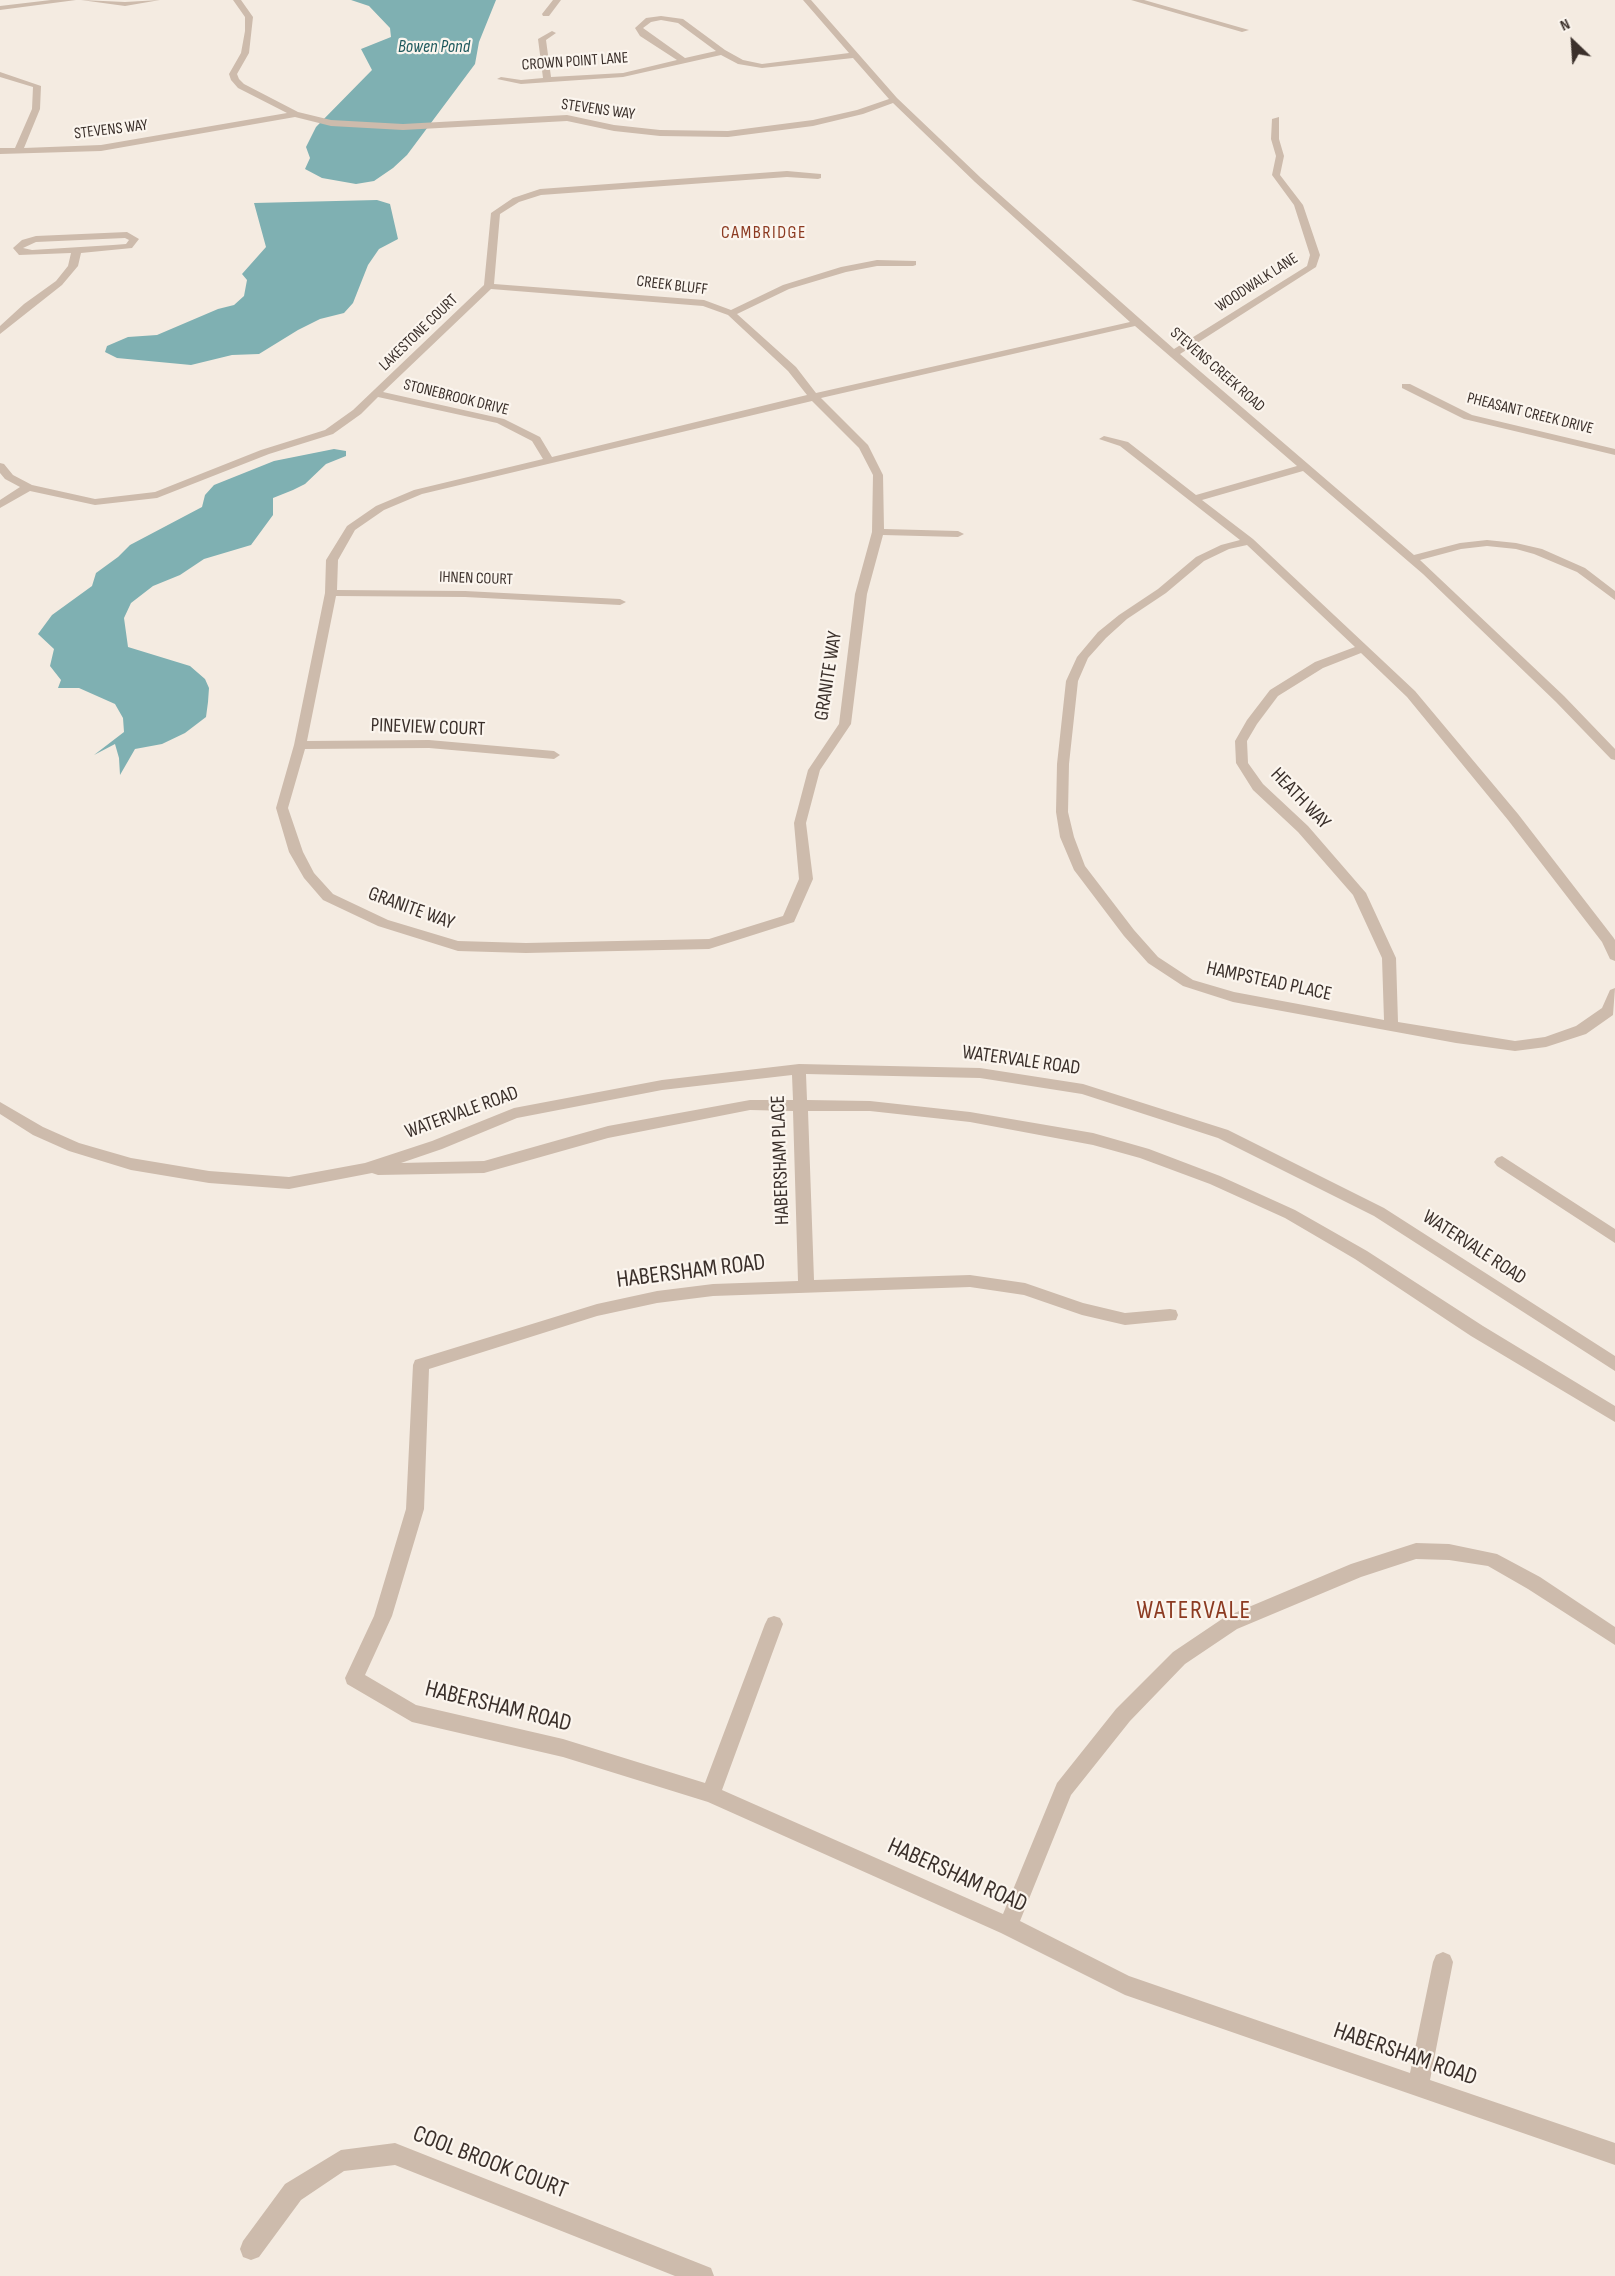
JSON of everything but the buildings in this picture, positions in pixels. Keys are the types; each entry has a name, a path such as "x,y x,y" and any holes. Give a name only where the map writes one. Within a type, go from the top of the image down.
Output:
{"street":[{"path":"0,8 72,0"},
{"path":"86,0 125,4 156,0"},
{"name":"STEVENS WAY","path":"237,0 249,17 249,31 244,53 233,74 235,80 241,86 295,114 331,123 378,127 567,118 614,128 660,133 728,134 813,123 894,100"},
{"path":"546,14 557,0"},
{"name":"STEVENS CREEK ROAD","path":"807,0 894,100 978,180 1137,323 1175,353 1413,559 1560,699 1615,756"},
{"path":"1135,0 1245,30"},
{"path":"684,61 644,34 639,28 649,20 669,18 680,21 722,52 741,62 762,66 854,55"},
{"path":"547,81 542,39 552,33"},
{"name":"CROWN POINT LANE","path":"501,79 521,82 623,75 722,52"},
{"path":"0,74 37,86 36,109 18,151"},
{"name":"STEVENS WAY","path":"0,151 101,148 295,114"},
{"name":"WOODWALK LANE","path":"1175,353 1311,267 1315,255 1298,205 1276,175 1280,156 1275,139 1276,119"},
{"path":"489,285 496,213 516,200 540,192 787,174 818,176"},
{"path":"127,235 134,239 129,246 76,252 22,253 18,248 25,242 36,239 127,235"},
{"path":"0,331 27,306 59,283 74,266 76,252"},
{"path":"731,313 786,287 844,268 877,263 913,263"},
{"name":"CREEK BLUFF","path":"489,285 704,303 731,313 792,369 814,397"},
{"name":"LAKESTONE COURT","path":"0,466 9,477 28,487 95,502 157,495 255,456 329,432 378,394 489,285"},
{"name":"GRANITE WAY","path":"814,397 864,447 878,475 878,532 861,594 845,724 814,770 800,823 806,879 789,919 709,944 526,948 458,946 383,923 328,897 309,875 296,852 282,808 300,745 331,593 332,560 351,528 380,508 418,492 814,397 1137,323"},
{"name":"PHEASANT CREEK DRIVE","path":"1406,386 1468,417 1615,452"},
{"name":"STONEBROOK DRIVE","path":"378,394 500,422 536,439 549,460"},
{"path":"1104,439 1124,444 1197,498 1249,541 1412,694 1513,817 1608,940 1615,956"},
{"path":"1197,498 1304,467"},
{"path":"0,505 28,487"},
{"path":"878,532 958,534"},
{"name":"HAMPSTEAD PLACE","path":"1249,541 1225,547 1200,559 1162,591 1102,635 1083,657 1072,681 1063,764 1062,812 1066,837 1080,867 1129,933 1153,960 1188,983 1245,999 1515,1046 1546,1042 1581,1030 1608,1011 1615,993"},
{"path":"1413,559 1460,546 1487,543 1516,546 1538,551 1581,570 1615,597"},
{"name":"IHNEN COURT","path":"331,593 465,594 620,602"},
{"name":"HEATH WAY","path":"1363,648 1319,665 1274,693 1251,723 1241,741 1242,763 1258,787 1303,829 1359,892 1389,958 1391,1026"},
{"name":"PINEVIEW COURT","path":"300,745 429,744 554,754"},
{"name":"HABERSHAM PLACE","path":"799,1069 806,1286"},
{"name":"WATERVALE ROAD","path":"0,1107 38,1131 74,1147 130,1164 209,1177 290,1183 366,1169 437,1145 514,1113 662,1085 799,1069 980,1073 1083,1089 1223,1134 1379,1212 1615,1364"},
{"name":"WATERVALE ROAD","path":"366,1169 483,1167 608,1132 750,1105 870,1106 1022,1126 1093,1139 1144,1153 1195,1172 1301,1220 1361,1255 1477,1331 1615,1415"},
{"path":"1502,1162 1615,1237"},
{"name":"HABERSHAM ROAD","path":"1170,1315 1125,1319 1082,1309 1025,1289 970,1281 712,1290 657,1297 597,1310 421,1365 415,1509 383,1616 354,1678 412,1713 563,1748 711,1794 1008,1926 1125,1985 1615,2154"},
{"path":"1008,1926 1064,1789 1124,1715 1179,1658 1231,1623 1358,1570 1416,1551 1449,1552 1491,1559 1534,1583 1615,1637"},
{"path":"711,1794 774,1624"},
{"path":"1418,2086 1443,1962"},
{"name":"COOL BROOK COURT","path":"251,2249 293,2192 341,2161 395,2154 703,2276"}],"water":[{"name":"Bowen Pond","path":"351,0 496,0 479,42 475,64 407,155 374,181 356,184 322,178 305,169 310,158 306,147 316,127 372,70 361,49 391,37 390,28 369,6"},
{"path":"377,200 390,204 398,239 379,249 368,265 353,303 344,313 320,319 259,354 232,355 191,365 117,358 105,352 107,346 128,337 157,335 218,309 234,305 244,296 247,280 242,274 266,247 254,203"},
{"path":"334,449 346,451 346,456 326,464 305,484 273,498 273,515 251,545 204,559 180,575 153,586 131,603 124,618 128,647 190,666 205,679 209,688 206,717 185,733 162,744 135,749 120,775 115,744 94,755 124,732 123,718 115,704 79,688 58,688 61,680 50,666 54,649 38,634 52,615 92,586 96,573 130,545 202,507 205,495 214,485 274,461"}],"district":[{"name":"CAMBRIDGE","path":"764,233"},
{"name":"WATERVALE","path":"1194,1611"}]}
